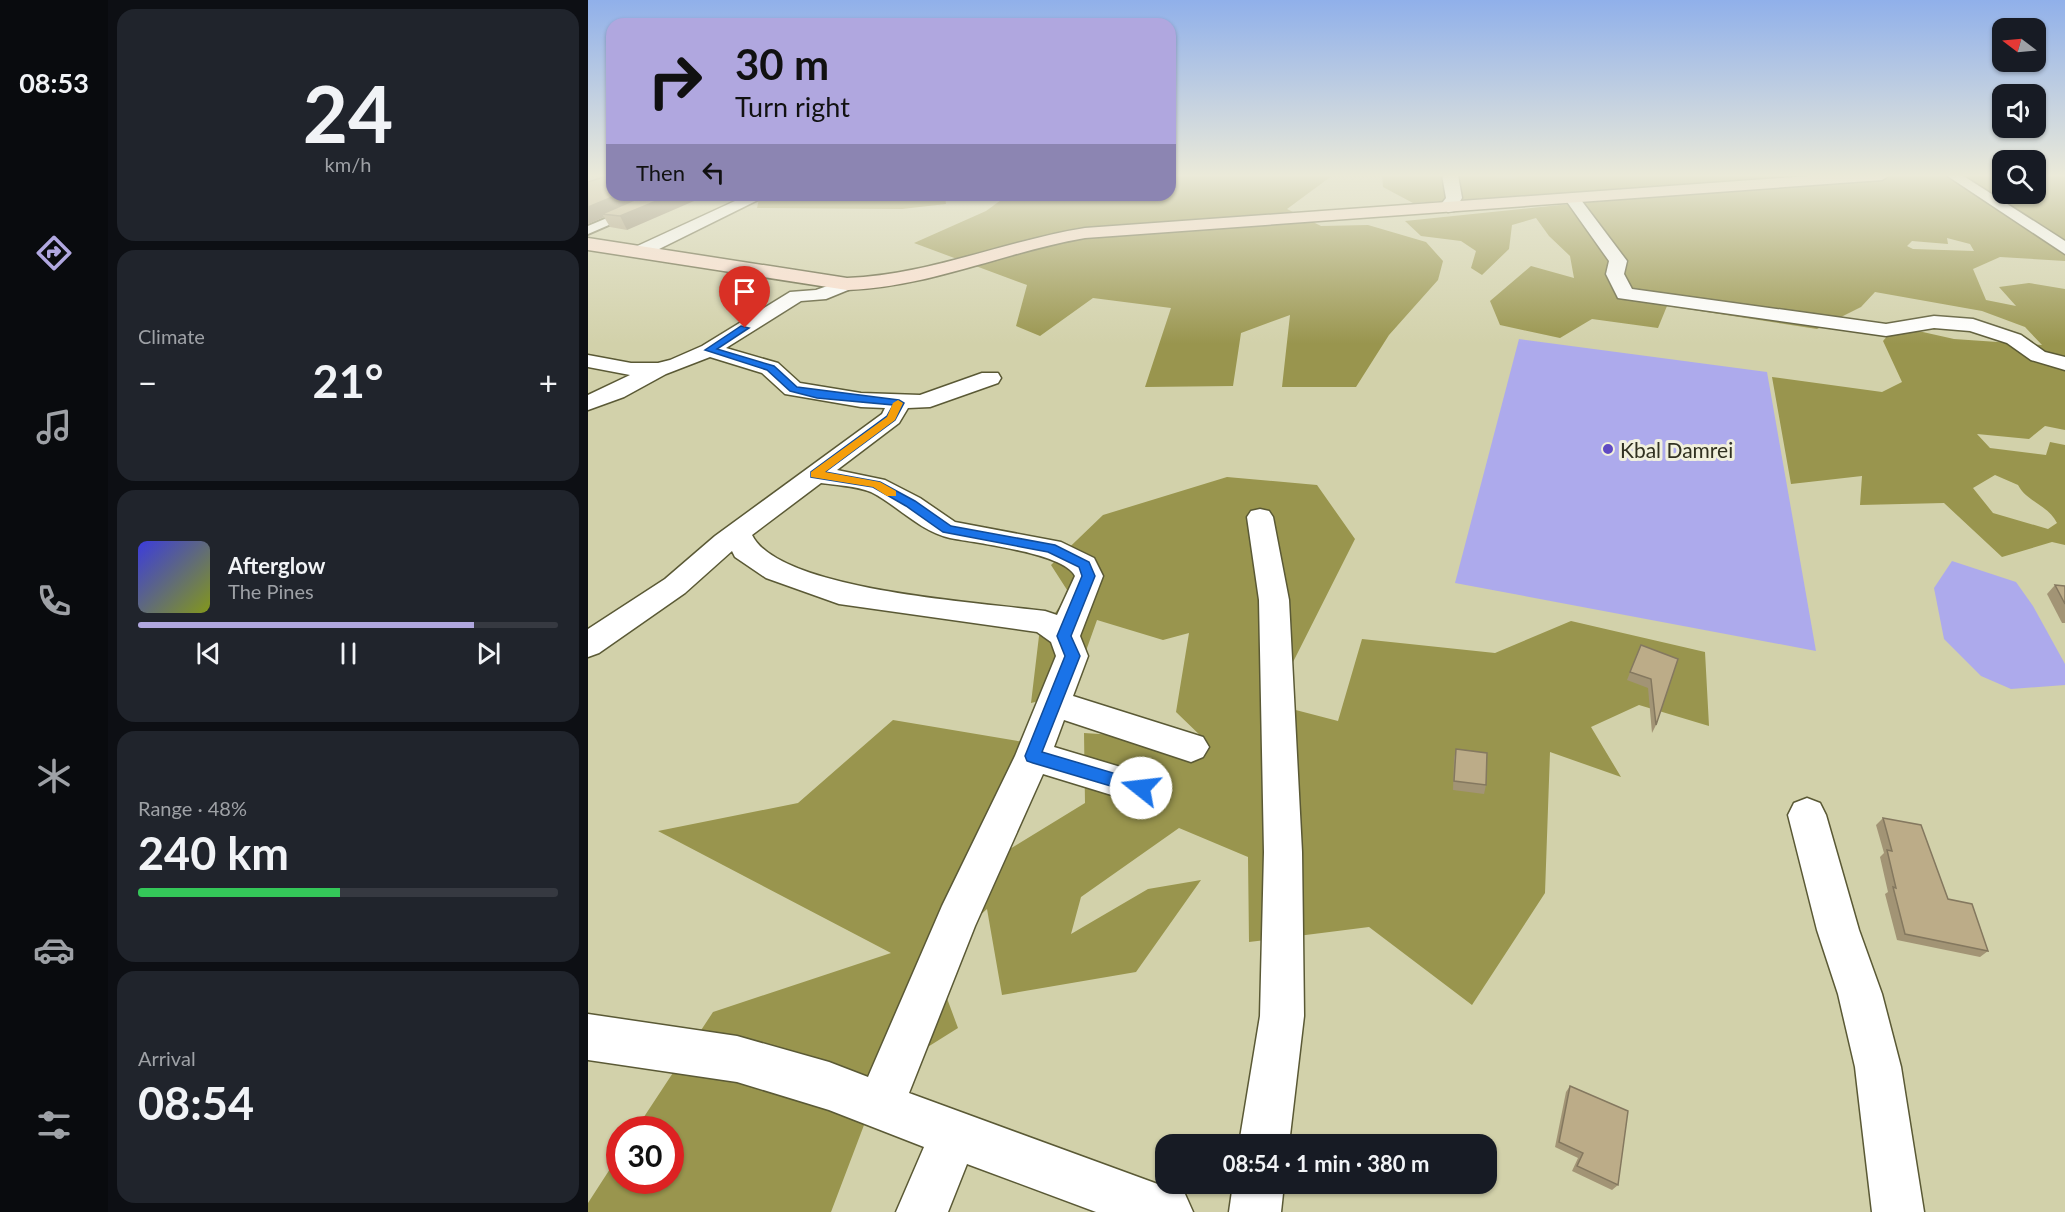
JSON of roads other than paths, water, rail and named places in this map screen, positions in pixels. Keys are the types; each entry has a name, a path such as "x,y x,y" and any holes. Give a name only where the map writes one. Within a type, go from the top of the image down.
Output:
{"main road":[{"path":"588,244 847,284 880,284 1036,242 1105,232"}],"street":[{"path":"639,252 682,232"},
{"path":"1597,232 1618,261 1615,274 1625,294 1886,330 1934,322 1973,325 2014,339 2038,356 2065,364"},
{"path":"2039,232 2065,249"},
{"path":"588,403 622,389 658,369 677,364 710,350 797,296 819,295 847,284"},
{"path":"710,350 770,368 793,389 817,395 899,403 922,402 990,378"},
{"path":"588,361 631,369 658,369"},
{"path":"588,645 675,586 737,533 891,418 899,403"},
{"path":"815,474 876,484 947,529 1051,548 1084,565 1089,576 1064,636"},
{"path":"1260,518 1274,600 1283,852 1282,1016 1265,1134"},
{"path":"737,533 745,550 776,571 839,594 1045,622 1064,636 1072,656 1033,756 957,920 880,1105"},
{"path":"1054,704 1191,747"},
{"path":"1033,756 1141,788"},
{"path":"1807,815 1838,930 1860,994 1878,1067 1898,1212"},
{"path":"588,1037 737,1059 829,1086 954,1135 1167,1212"},
{"path":"922,1212 954,1135"},
{"path":"1255,1212 1258,1194"}],"place":[{"name":"Kbal Damrei","path":"1608,449"}]}
